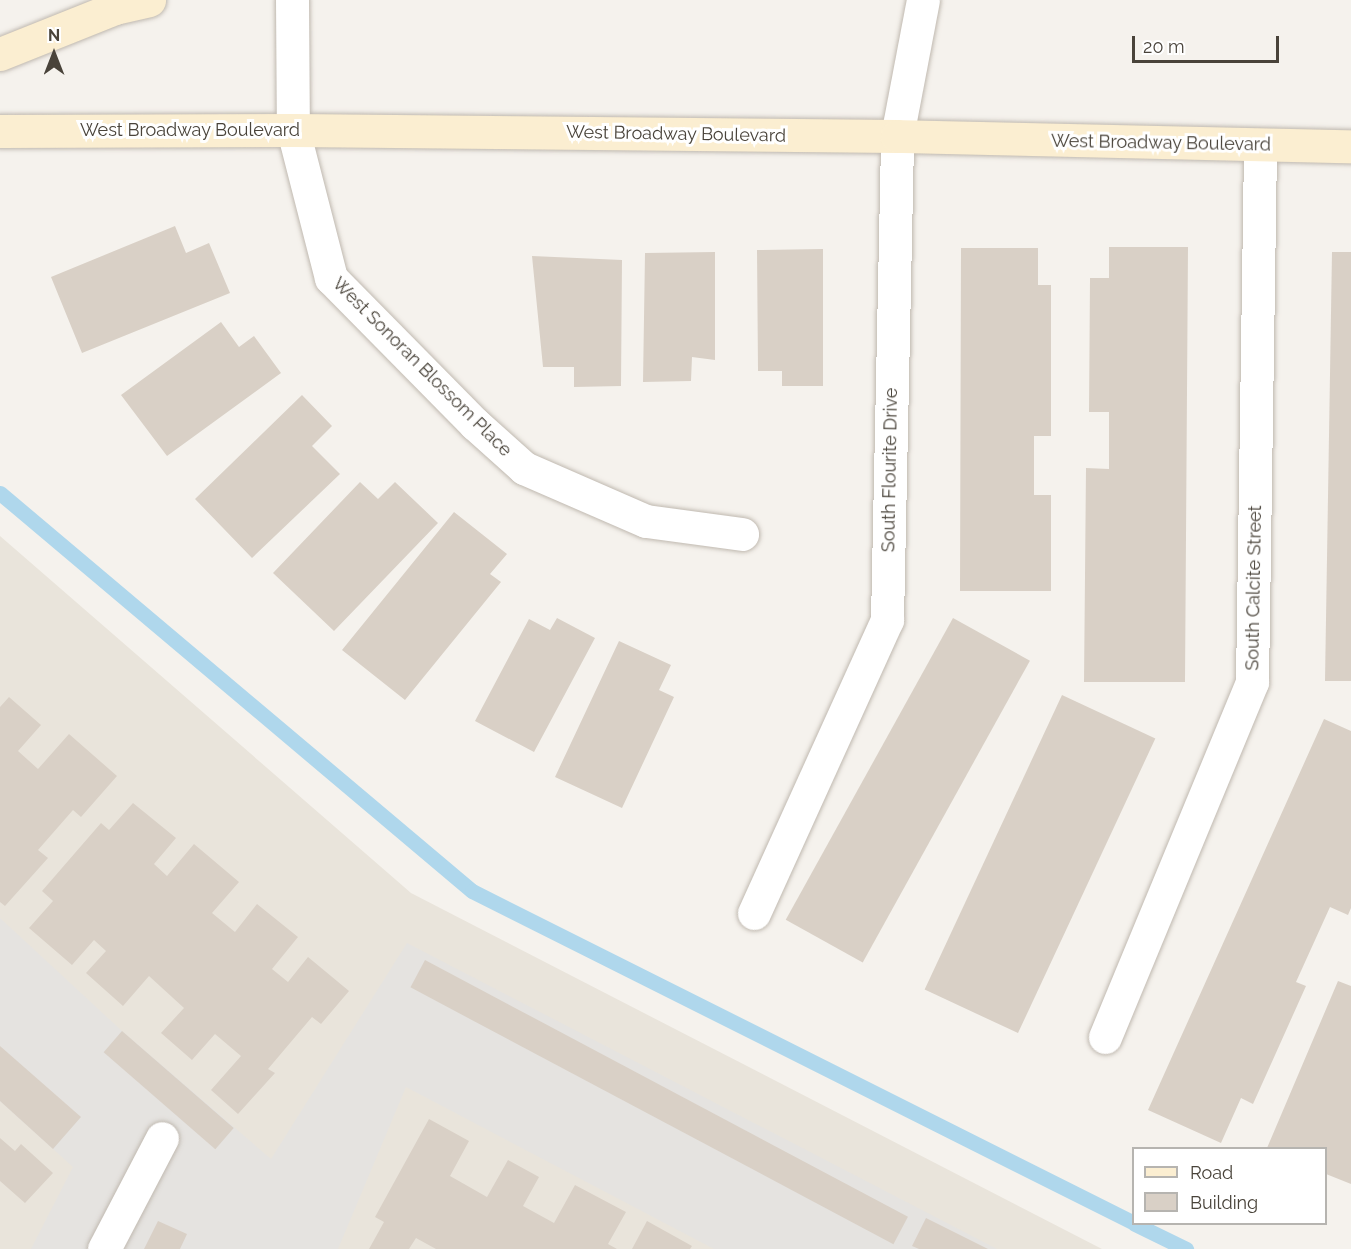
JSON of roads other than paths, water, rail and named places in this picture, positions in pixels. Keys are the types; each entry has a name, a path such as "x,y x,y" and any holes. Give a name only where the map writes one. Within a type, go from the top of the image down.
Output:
{"street":[{"path":"0,54 115,8 149,0"},
{"name":"West Sonoran Blossom Place","path":"292,0 293,130 331,278 483,431 524,468 646,521 742,534"},
{"name":"South Flourite Drive","path":"753,913 887,620 897,136 923,0"},
{"name":"West Broadway Boulevard","path":"0,131 293,130 897,136 1260,146 1351,146"},
{"name":"South Calcite Street","path":"1105,1037 1252,682 1260,146"},
{"path":"104,1249 162,1138"}],"waterway":[{"path":"0,493 472,891 1132,1222"},
{"path":"1137,1225 1186,1249"}]}
